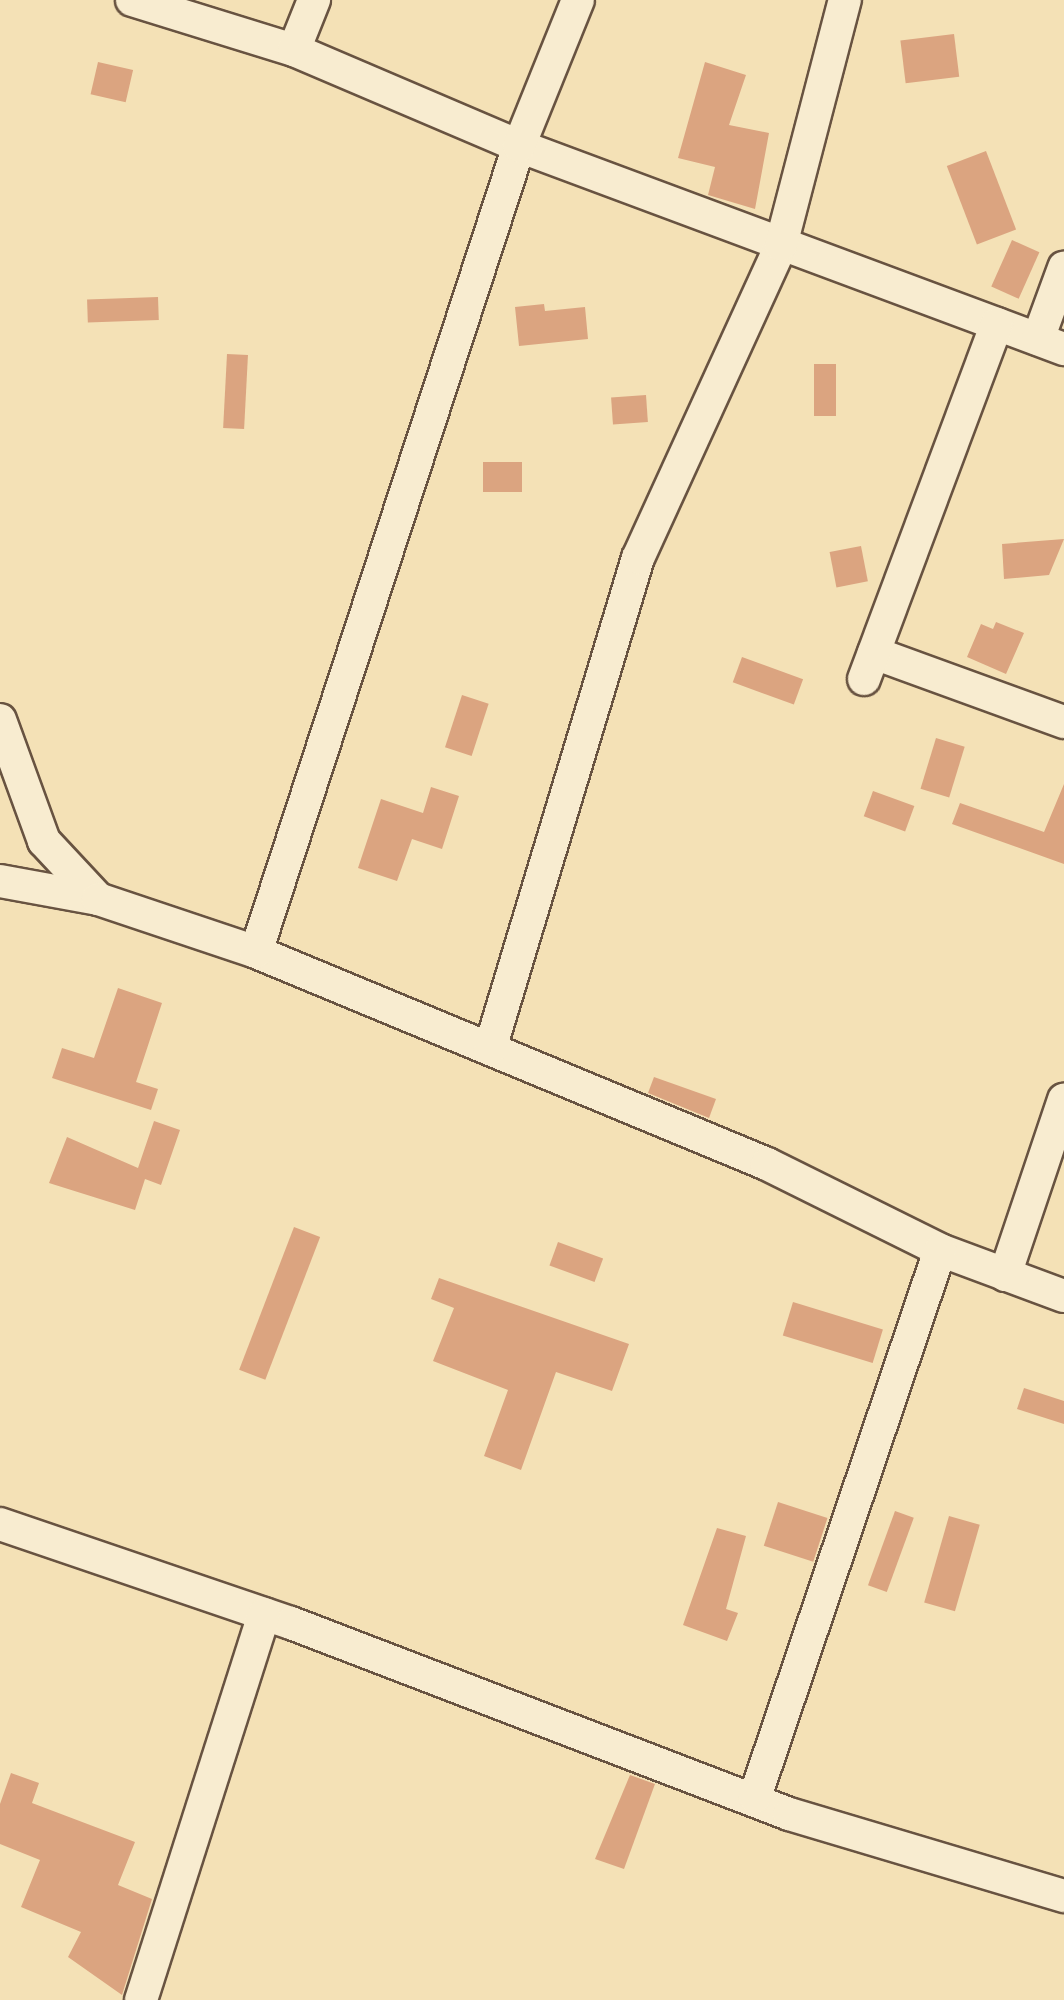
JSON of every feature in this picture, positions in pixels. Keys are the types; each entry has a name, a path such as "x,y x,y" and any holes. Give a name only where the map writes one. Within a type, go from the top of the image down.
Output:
{"street":[{"path":"132,0 294,50 519,146 1051,344 1064,268"},
{"path":"294,50 314,0"},
{"path":"256,952 519,146 578,0"},
{"path":"490,1049 638,558 780,245 845,0"},
{"path":"997,324 869,666 1064,722"},
{"path":"0,720 44,841 98,900"},
{"path":"0,881 98,900 256,952 768,1164 940,1250 1064,1296"},
{"path":"1005,1276 1064,1100"},
{"path":"754,1797 940,1250"},
{"path":"0,1524 264,1614 754,1797 1064,1896"},
{"path":"141,2000 264,1614"}],"building":[{"path":"954,34 959,77 906,83 900,41"},
{"path":"98,62 133,70 126,102 91,94"},
{"path":"705,62 746,75 729,125 769,133 755,209 708,195 715,167 678,158"},
{"path":"986,151 1016,229 977,244 947,166"},
{"path":"1012,240 1039,252 1019,299 991,287"},
{"path":"158,297 159,320 88,322 87,299"},
{"path":"544,304 545,311 585,307 588,339 519,346 515,307"},
{"path":"227,354 248,355 244,429 223,428"},
{"path":"814,364 836,364 836,416 814,416"},
{"path":"646,395 648,422 613,424 611,397"},
{"path":"483,462 522,462 522,492 483,492"},
{"path":"1064,539 1049,575 1004,579 1002,544"},
{"path":"861,546 868,581 836,587 830,552"},
{"path":"996,622 1024,633 1006,674 967,657 981,624 993,629"},
{"path":"742,657 803,679 794,705 733,682"},
{"path":"462,695 489,704 472,756 445,747"},
{"path":"936,738 965,747 949,797 921,789"},
{"path":"1064,784 1064,864 952,824 960,803 1044,832"},
{"path":"431,787 459,796 442,849 412,839 397,881 358,868 381,799 423,813"},
{"path":"873,791 914,806 905,831 864,816"},
{"path":"118,988 162,1003 136,1082 158,1089 151,1110 52,1078 62,1048 94,1058"},
{"path":"654,1077 716,1099 709,1118 648,1093"},
{"path":"154,1121 180,1130 161,1185 145,1179 135,1210 49,1183 67,1137 138,1168"},
{"path":"294,1227 320,1237 265,1380 239,1370"},
{"path":"558,1242 603,1258 595,1282 549,1265"},
{"path":"439,1278 629,1344 612,1391 556,1372 521,1470 484,1456 508,1390 433,1361 454,1308 431,1299"},
{"path":"793,1302 883,1329 873,1363 783,1335"},
{"path":"1024,1388 1064,1401 1064,1424 1017,1409"},
{"path":"778,1502 827,1518 813,1562 764,1546"},
{"path":"895,1511 914,1518 887,1592 868,1585"},
{"path":"949,1516 980,1525 955,1611 924,1603"},
{"path":"717,1528 746,1536 726,1609 738,1613 727,1641 683,1625"},
{"path":"11,1773 39,1783 32,1803 135,1842 118,1885 152,1899 122,1995 68,1957 81,1932 21,1907 40,1860 0,1844 0,1804"},
{"path":"630,1775 655,1784 624,1869 595,1859"}]}
